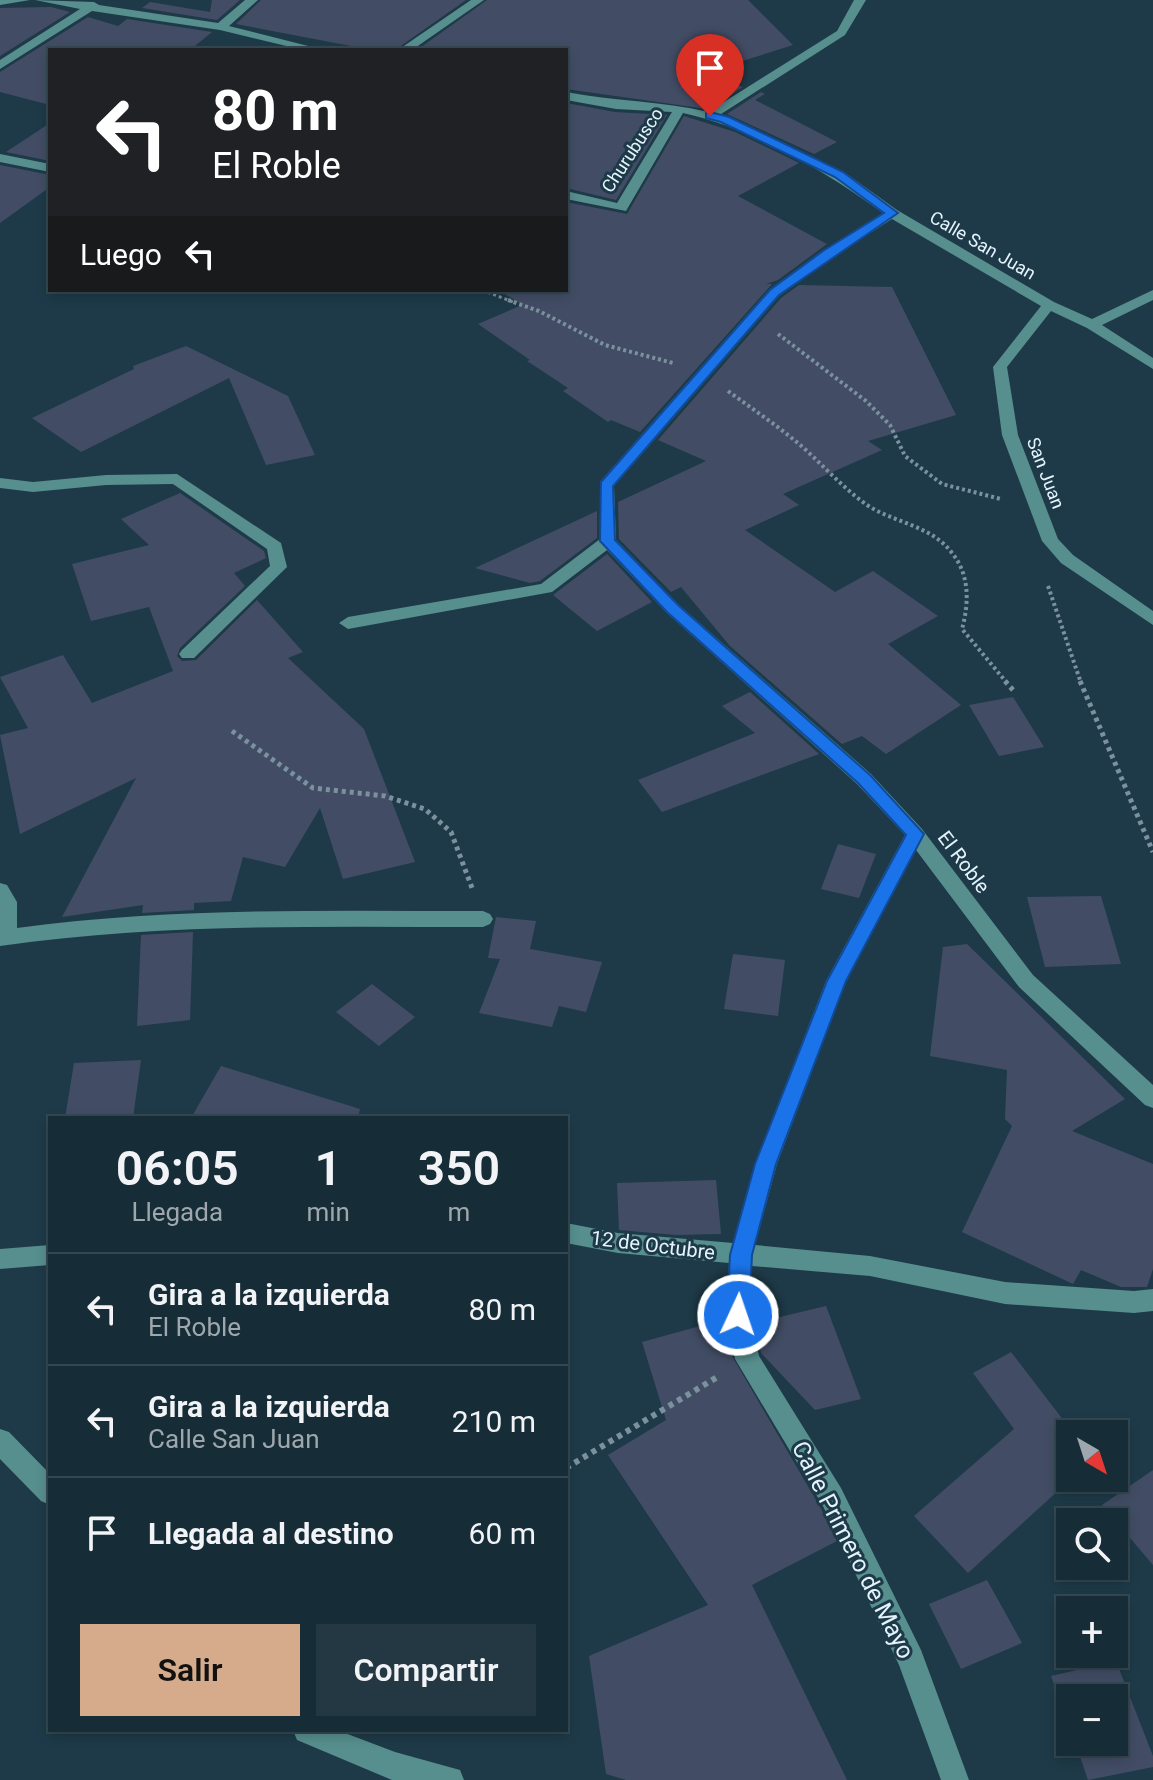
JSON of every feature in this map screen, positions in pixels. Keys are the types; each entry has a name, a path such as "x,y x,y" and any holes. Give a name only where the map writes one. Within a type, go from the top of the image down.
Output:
{"street":[{"path":"0,2 24,0"},
{"path":"41,0 96,4 220,27 304,48"},
{"path":"220,27 252,0"},
{"path":"407,48 478,0"},
{"path":"710,116 841,33 860,0"},
{"path":"0,65 96,4"},
{"name":"Calle San Juan","path":"568,96 616,105 680,109 725,119 839,175 892,213 1049,305 1092,325 1153,365"},
{"name":"Churubusco","path":"568,195 621,208 680,109"},
{"path":"0,158 48,168"},
{"path":"348,623 546,588 608,541 606,485 774,293 827,254 892,213"},
{"path":"1092,325 1153,294"},
{"name":"San Juan","path":"1049,305 1000,367 1010,435 1050,541 1067,559 1153,619"},
{"path":"0,483 33,487 106,480 177,479 275,547 279,567 188,654"},
{"name":"El Roble","path":"608,541 673,609 864,779 915,834 1026,981 1153,1099"},
{"name":"Calle Primero de Mayo","path":"915,834 836,981 766,1164 741,1255 738,1315 747,1359 832,1497 911,1660 955,1780"},
{"path":"0,890 7,902 4,938 72,927 223,920 483,919"},
{"name":"12 de Octubre","path":"568,1233 618,1243 870,1266 1005,1293 1134,1302 1153,1300"},
{"path":"0,1259 48,1255"},
{"path":"0,1441 48,1490"},
{"path":"311,1732 332,1743 418,1774 450,1780"}],"path":[{"path":"487,292 539,311 605,345 688,367 703,374 793,439 868,506 933,536 952,552 963,572 969,605 962,629 1013,690"},
{"path":"752,318 786,339 866,401 890,425 905,456 942,484 1037,507"},
{"path":"1050,541 1045,578 1061,632 1083,692 1153,852"},
{"path":"232,731 313,788 385,796 425,809 451,832 483,919"},
{"path":"568,1467 747,1359"}],"building":[{"path":"212,0 240,0 217,20 142,8 150,2 210,12"},
{"path":"261,0 466,0 398,48 362,48 236,24"},
{"path":"487,0 748,0 793,45 701,74 743,87 707,109 568,89 568,48 420,48"},
{"path":"51,7 70,12 0,56 0,8"},
{"path":"88,17 118,26 127,19 212,32 192,48 48,48 48,104 0,92 0,72"},
{"path":"761,92 765,94 755,100 837,142 814,154 727,114"},
{"path":"568,103 615,112 667,115 616,200 568,188"},
{"path":"684,116 735,132 799,163 738,196 827,244 778,280 766,284 772,284 640,432 611,420 608,422 563,391 568,388 478,324 522,305 502,292 568,292 568,202 627,214"},
{"path":"48,124 48,161 6,152"},
{"path":"0,165 48,175 48,188 0,223"},
{"path":"799,285 892,287 956,415 868,441 882,450 783,494 799,505 745,530 835,592 873,571 938,616 888,644 961,705 886,754 862,736 842,744 730,646 681,587 671,592 619,539 618,502 706,461 658,440 781,298"},
{"path":"186,346 288,396 315,455 266,465 229,378 81,452 32,418 134,369 133,366"},
{"path":"180,493 264,551 266,558 234,573 245,586 180,648 177,656 182,661 196,660 257,600 303,652 288,658 364,729 415,862 343,879 320,808 285,867 243,857 231,901 194,903 194,910 142,913 143,905 62,917 136,778 20,834 0,735 28,728 0,677 63,655 92,703 173,671 149,607 91,621 72,564 149,545 121,519"},
{"path":"597,511 597,538 540,581 530,583 475,568"},
{"path":"607,554 652,602 597,631 553,595"},
{"path":"750,692 819,754 662,812 638,780 755,733 722,706"},
{"path":"1013,697 1044,747 999,756 969,705"},
{"path":"838,844 876,854 859,898 821,889"},
{"path":"1101,896 1121,964 1045,967 1027,897"},
{"path":"496,917 536,921 530,949 602,962 586,1012 559,1006 552,1027 479,1013 500,959 488,958"},
{"path":"193,932 190,1020 137,1026 141,935"},
{"path":"967,944 1125,1099 1072,1131 1153,1164 1153,1269 1147,1287 1121,1287 1081,1270 1073,1284 962,1232 1012,1126 1005,1119 1007,1070 930,1056 943,947"},
{"path":"733,954 785,960 778,1016 724,1009"},
{"path":"372,984 415,1017 379,1046 336,1012"},
{"path":"141,1060 133,1116 65,1116 74,1063"},
{"path":"221,1066 360,1109 358,1116 192,1116"},
{"path":"716,1180 721,1234 676,1235 619,1230 617,1183"},
{"path":"826,1306 861,1399 815,1410 761,1353 755,1323"},
{"path":"700,1326 703,1336 718,1332 837,1541 752,1585 847,1780 626,1780 606,1774 589,1656 708,1605 608,1455 666,1420 642,1342"},
{"path":"1011,1352 1063,1420 1056,1420 1057,1492 968,1573 914,1516 1014,1429 973,1373"},
{"path":"1153,1470 1153,1565 1128,1536 1128,1508 1105,1508 1102,1505 1121,1492 1128,1492 1128,1487"},
{"path":"987,1580 1022,1643 961,1669 929,1604"},
{"path":"1086,1668 1119,1668 1125,1684 1056,1684 1056,1690 1051,1676"},
{"path":"1128,1692 1153,1756 1153,1767 1088,1780 1080,1756 1128,1756"}],"route":[{"path":"710,116 725,119 839,175 892,213 827,254 774,293 606,485 608,541 673,609 864,779 915,834 836,981 766,1164 741,1255 738,1315"}]}
